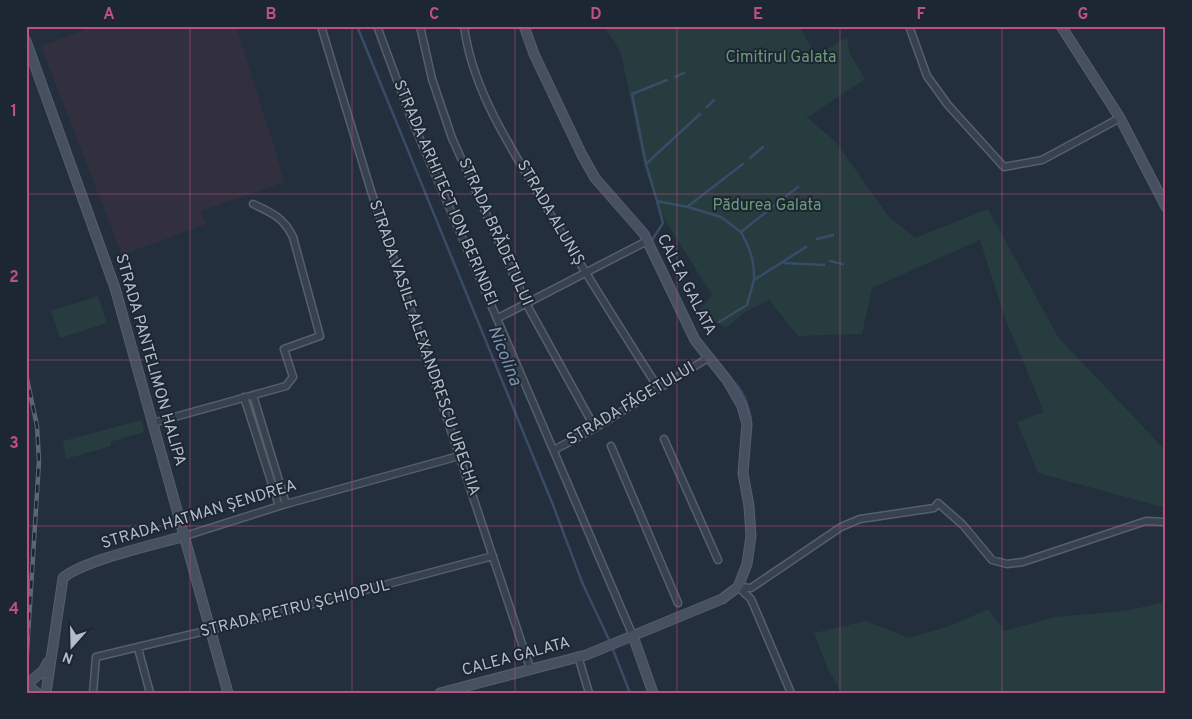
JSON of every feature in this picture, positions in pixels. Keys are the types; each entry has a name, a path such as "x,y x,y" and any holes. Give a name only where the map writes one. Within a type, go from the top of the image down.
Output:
{"street":[{"name":"STRADA VASILE ALEXANDRESCU URECHIA","path":"321,26 371,191 530,668"},
{"name":"STRADA ARHITECT ION BERINDEI","path":"377,26 411,118 633,636"},
{"name":"STRADA BRĂDETULUI","path":"420,26 432,79 452,138 527,305 595,428"},
{"name":"STRADA ALUNIȘ","path":"464,26 476,73 491,111 586,274 659,389"},
{"name":"CALEA GALATA","path":"440,693 582,656 722,599 738,587 747,564 751,536 749,506 743,473 747,424 736,393 695,340 647,242 595,178 582,155 534,54 524,26"},
{"path":"909,26 927,76 948,105 1004,167 1042,160 1120,118"},
{"path":"1062,26 1120,118 1166,207"},
{"name":"STRADA PANTELIMON HALIPA","path":"26,41 108,268 228,693"},
{"path":"153,423 290,383 293,377 284,349 320,336 293,237 287,224 274,214 253,204"},
{"path":"498,318 527,305 647,242"},
{"name":"STRADA FĂGETULUI","path":"554,450 595,428 708,358"},
{"path":"253,395 286,504"},
{"path":"244,397 279,506"},
{"path":"664,439 718,560"},
{"path":"611,446 678,603"},
{"name":"STRADA HATMAN ȘENDREA","path":"46,693 63,578 70,571 279,506 459,456"},
{"path":"738,587 751,588 841,527 860,519 934,508 938,503 963,525 992,560 1007,564 1023,562 1146,521 1166,522"},
{"name":"STRADA PETRU ȘCHIOPUL","path":"93,693 96,657 211,630 493,556"},
{"path":"738,587 752,599 790,693"},
{"path":"633,636 653,693"},
{"path":"138,648 150,693"},
{"path":"37,693 27,684 44,671 51,650"},
{"path":"582,656 589,693"}],"shaded area":[{"path":"95,26 236,26 285,182 201,211 206,224 122,255 41,46"}],"green space":[{"name":"Pădurea Galata","path":"604,26 799,26 816,56 847,37 850,54 865,79 808,117 804,115 836,142 888,216 915,238 988,209 1058,337 1166,451 1166,508 1038,473 1017,422 1044,412 1005,318 980,240 872,288 862,334 798,336 769,300 745,312 726,328 698,311 712,295 662,215 644,166 621,53"},
{"path":"98,296 107,323 60,338 51,311"},
{"path":"142,420 144,432 110,442 111,446 66,459 63,441"},
{"path":"1166,602 1166,693 842,693 828,670 814,633 866,621 909,638 950,626 988,609 1004,631 1055,617 1124,611"}],"waterway":[{"name":"Nicolina","path":"357,26 553,505 582,582 610,642"},
{"path":"675,77 684,73"},
{"path":"646,164 632,94 667,80"},
{"path":"707,107 714,100"},
{"path":"700,114 646,164 657,201 687,207 743,164"},
{"path":"750,158 763,147"},
{"path":"786,196 798,187"},
{"path":"652,240 663,223 657,201"},
{"path":"688,207 721,217 741,232 775,205"},
{"path":"741,232 751,255 754,267 754,280"},
{"path":"817,239 833,235"},
{"path":"719,322 747,305 754,280 806,247"},
{"path":"830,261 843,264"},
{"path":"784,263 824,265"},
{"path":"730,378 744,396 751,419"},
{"name":"Nicolina","path":"612,647 630,693"}],"railway":[{"path":"26,374 37,426 39,461 26,668"}],"park label":[{"name":"Cimitirul Galata","path":"781,58"}]}
